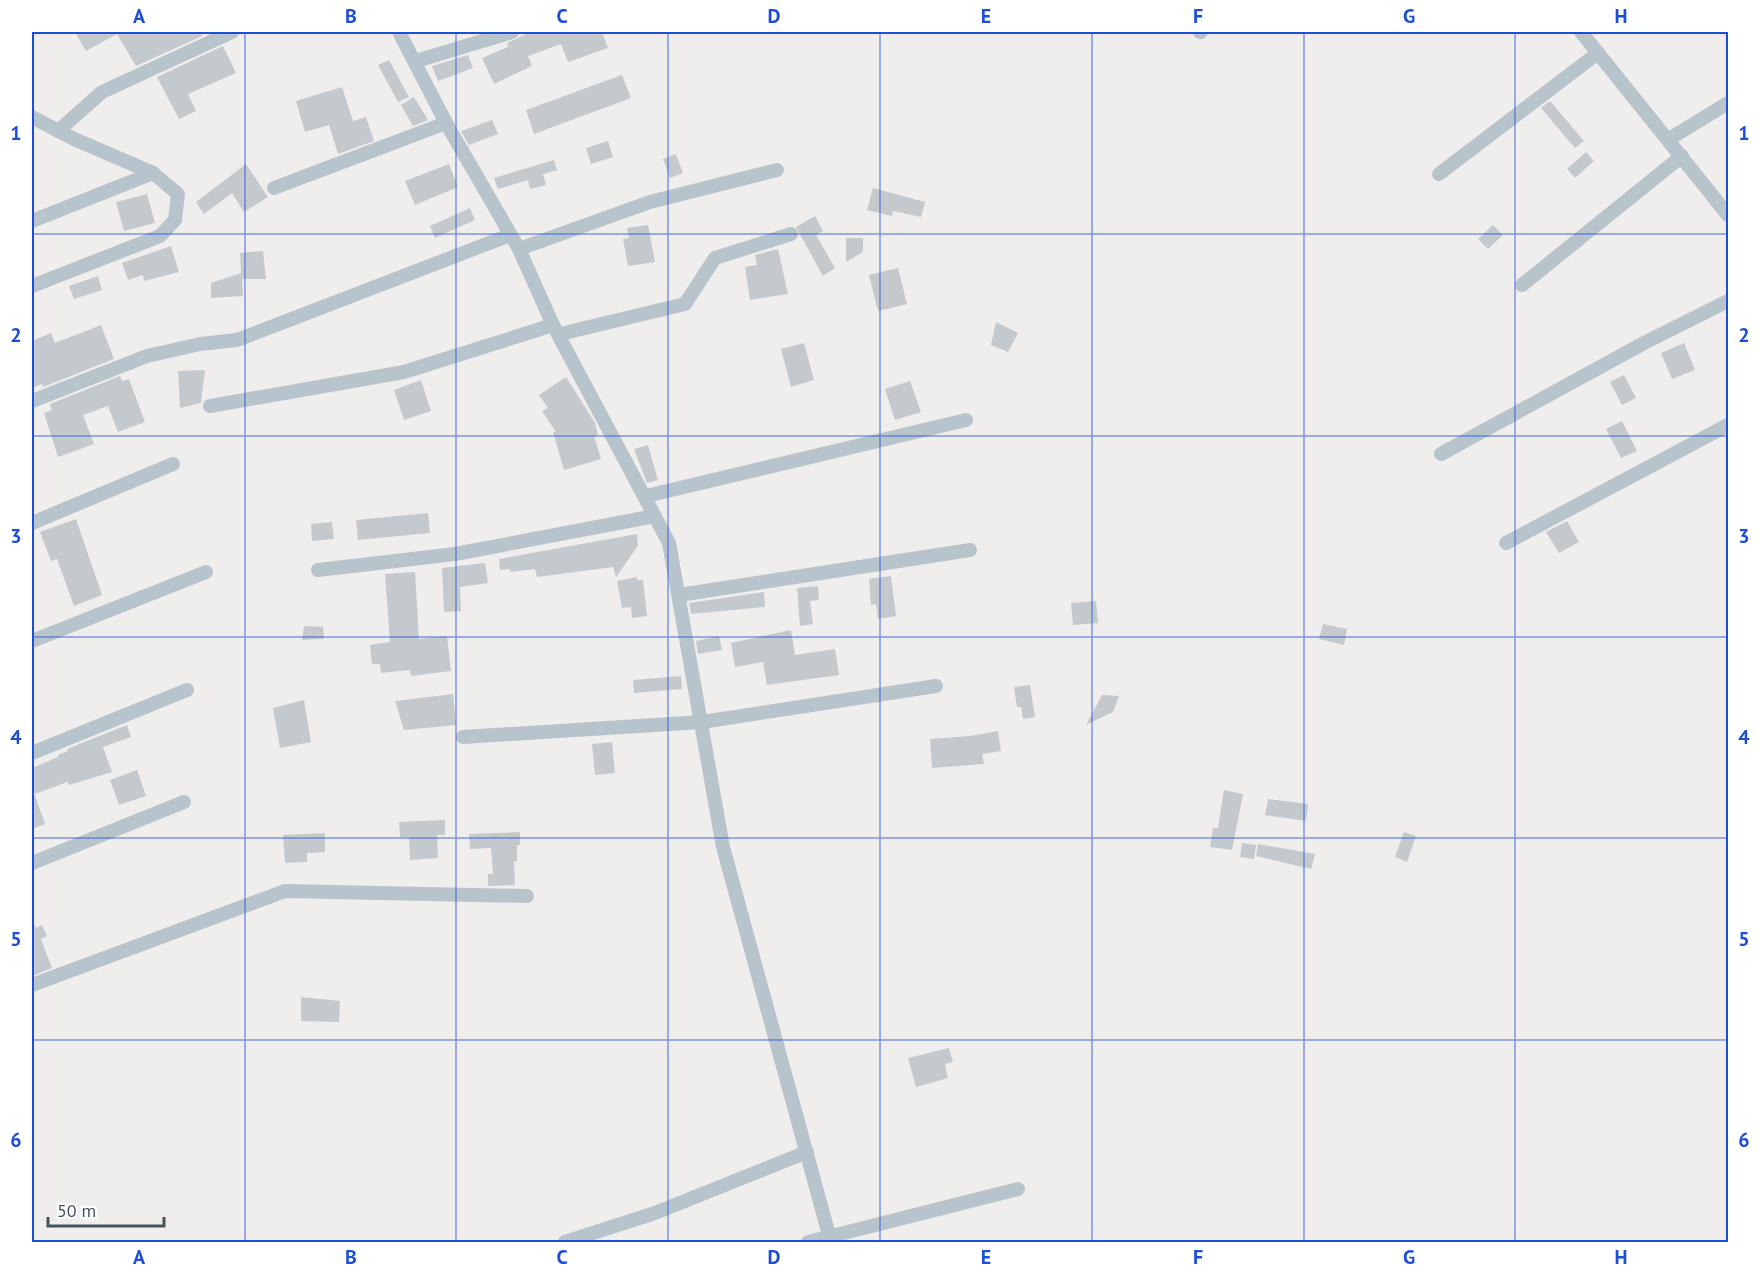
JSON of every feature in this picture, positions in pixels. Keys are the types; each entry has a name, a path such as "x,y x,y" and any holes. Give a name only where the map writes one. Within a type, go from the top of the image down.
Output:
{"street":[{"path":"58,131 102,92 232,32"},
{"path":"399,32 446,123 519,249 556,329 669,543 723,846 829,1235"},
{"path":"416,61 512,32"},
{"path":"1581,32 1728,215"},
{"path":"1439,174 1598,53"},
{"path":"1669,140 1728,103"},
{"path":"32,117 153,173 178,194 176,220 160,236 32,286"},
{"path":"274,188 446,123"},
{"path":"1522,285 1682,156"},
{"path":"519,249 650,202 777,170"},
{"path":"32,221 153,173"},
{"path":"210,406 404,372 556,329 685,304 715,258 791,234"},
{"path":"32,401 147,356 200,344 237,340 510,235"},
{"path":"1441,454 1644,343 1728,301"},
{"path":"646,496 966,420"},
{"path":"1506,543 1728,425"},
{"path":"32,523 173,464"},
{"path":"318,570 455,554 656,516"},
{"path":"679,595 970,550"},
{"path":"32,641 206,572"},
{"path":"463,736 702,722 936,686"},
{"path":"32,753 187,690"},
{"path":"32,863 184,802"},
{"path":"32,985 285,891 527,896"},
{"path":"565,1242 656,1213 807,1152"},
{"path":"808,1242 1018,1189"}],"building":[{"path":"75,32 199,32 202,36 136,66 117,34 86,51"},
{"path":"530,32 602,32 608,48 568,62 561,44 528,56 532,66 494,84 482,58 508,47 507,43"},
{"path":"223,46 236,73 188,94 196,111 179,119 157,77"},
{"path":"468,55 473,68 438,81 432,66"},
{"path":"389,60 409,97 398,102 378,65"},
{"path":"622,75 631,98 534,134 526,110"},
{"path":"342,87 353,121 366,117 374,141 338,154 329,125 305,132 296,101"},
{"path":"414,97 428,120 413,126 401,105"},
{"path":"1550,101 1584,141 1575,148 1541,108"},
{"path":"492,120 498,134 469,145 461,131"},
{"path":"608,141 613,157 591,164 586,148"},
{"path":"1586,152 1594,161 1575,178 1567,169"},
{"path":"676,154 683,173 670,178 663,159"},
{"path":"554,160 557,170 543,174 546,185 530,189 528,180 498,189 494,178"},
{"path":"246,164 268,197 244,212 232,193 204,214 196,202"},
{"path":"449,164 458,187 415,205 405,181"},
{"path":"873,188 925,202 921,217 893,211 892,216 867,210"},
{"path":"147,194 155,223 124,231 116,202"},
{"path":"470,208 475,220 435,238 430,226"},
{"path":"815,216 823,231 816,235 835,268 823,276 796,227"},
{"path":"648,225 655,262 628,266 623,239 629,238 627,228"},
{"path":"1493,225 1503,235 1488,249 1478,239"},
{"path":"846,238 863,238 863,252 846,262"},
{"path":"171,246 179,272 144,281 143,275 128,280 122,263"},
{"path":"778,249 788,294 750,300 745,267 757,265 755,255"},
{"path":"263,251 266,279 242,279 243,296 211,298 211,283 241,273 240,253"},
{"path":"898,268 907,304 878,311 869,275"},
{"path":"98,276 102,290 74,299 69,286"},
{"path":"996,322 1018,333 1008,352 991,345"},
{"path":"101,325 114,359 43,387 42,384 32,388 32,341 51,333 55,343"},
{"path":"804,343 814,380 791,387 781,349"},
{"path":"1684,343 1695,370 1672,379 1661,353"},
{"path":"205,370 201,403 180,408 178,371"},
{"path":"1624,375 1636,398 1622,405 1610,382"},
{"path":"120,376 122,381 129,379 145,422 118,432 108,406 83,415 94,444 58,457 44,413 52,410 50,404"},
{"path":"566,377 595,423 598,435 594,436 601,459 564,470 553,432 556,432 542,411 548,408 539,395"},
{"path":"421,380 431,411 404,420 394,390"},
{"path":"910,381 921,412 895,420 885,389"},
{"path":"1622,421 1637,451 1621,458 1606,429"},
{"path":"648,445 658,480 647,483 634,449"},
{"path":"428,513 430,533 358,540 356,520"},
{"path":"76,519 102,595 74,606 57,559 51,561 40,532"},
{"path":"1567,521 1579,542 1559,553 1546,532"},
{"path":"332,522 334,539 312,541 311,524"},
{"path":"637,534 638,546 616,577 613,567 537,577 535,569 510,572 510,569 500,570 499,559"},
{"path":"485,563 488,583 460,587 461,611 444,612 442,568"},
{"path":"415,572 419,639 447,636 451,671 411,676 410,670 381,673 380,664 372,664 370,645 390,642 385,574"},
{"path":"891,576 896,616 878,619 876,604 871,605 869,579"},
{"path":"637,577 637,580 643,580 647,616 632,618 631,607 622,608 617,581"},
{"path":"818,586 819,600 810,601 813,624 800,626 797,588"},
{"path":"764,592 765,607 691,614 689,603"},
{"path":"1096,601 1098,623 1073,625 1071,603"},
{"path":"1323,624 1347,629 1344,645 1319,639"},
{"path":"304,626 323,627 324,639 302,640"},
{"path":"791,630 795,655 835,649 839,675 767,685 763,662 735,667 731,643"},
{"path":"719,636 722,650 698,654 696,641"},
{"path":"681,676 682,689 634,693 633,680"},
{"path":"1030,685 1035,717 1023,719 1021,707 1017,707 1014,687"},
{"path":"453,694 456,725 404,730 395,701"},
{"path":"1102,695 1119,696 1113,712 1086,725"},
{"path":"304,700 311,742 280,748 273,708"},
{"path":"127,725 131,737 103,747 112,772 69,785 67,782 35,794 32,785 32,768 58,757 68,751 67,749"},
{"path":"998,731 1001,751 982,754 984,764 932,768 930,739"},
{"path":"612,742 615,773 595,775 592,744"},
{"path":"137,770 146,796 119,805 110,780"},
{"path":"1224,790 1243,794 1232,850 1210,847 1213,828 1218,828"},
{"path":"32,791 45,824 32,829"},
{"path":"1268,799 1308,804 1306,821 1265,815"},
{"path":"445,820 445,835 437,835 438,858 410,860 409,837 400,837 399,822"},
{"path":"520,832 517,861 514,861 515,885 488,886 488,874 493,874 491,848 470,849 469,834"},
{"path":"1404,832 1416,836 1407,862 1395,857"},
{"path":"325,833 325,852 307,853 307,862 285,863 283,835"},
{"path":"1242,843 1256,845 1254,859 1240,857"},
{"path":"1258,844 1315,854 1311,869 1256,856"},
{"path":"32,918 36,928 42,925 47,936 41,939 52,968 32,976"},
{"path":"301,997 340,1001 339,1022 301,1021"},
{"path":"949,1048 953,1062 945,1064 948,1078 916,1087 908,1058"}]}
